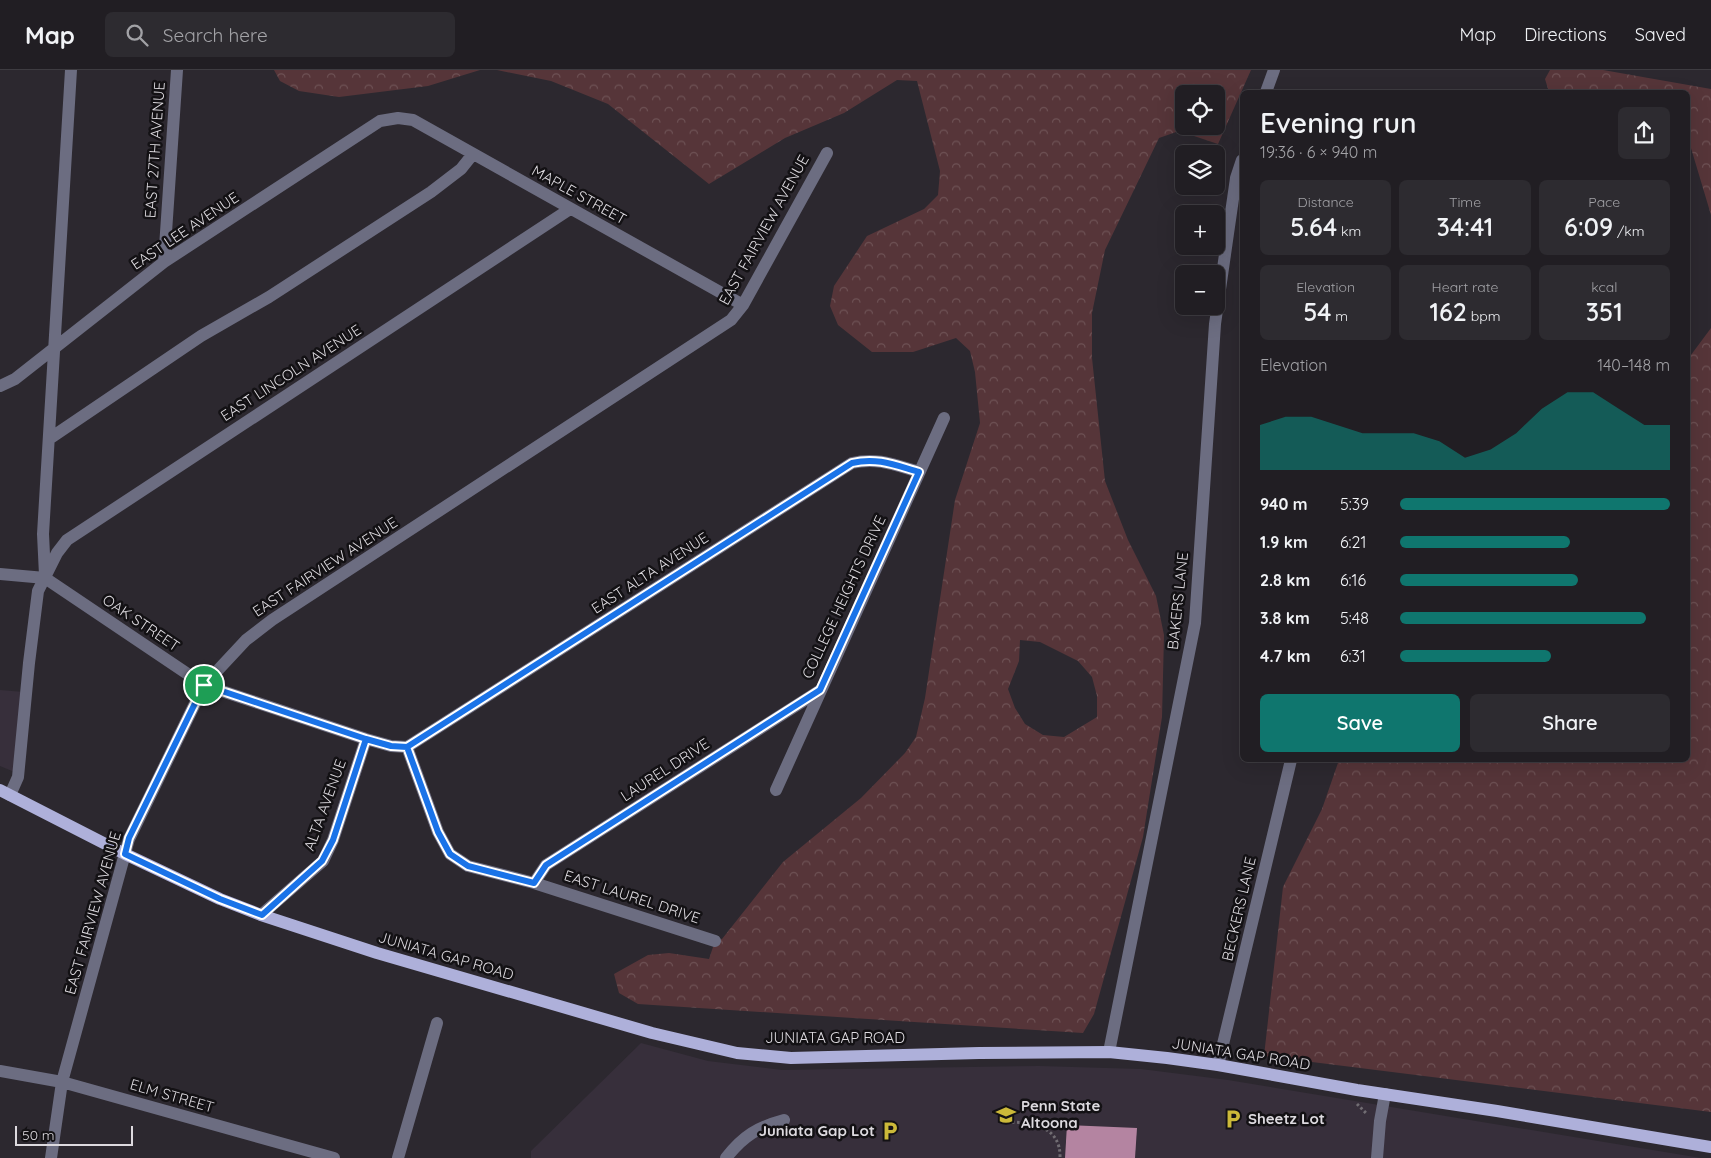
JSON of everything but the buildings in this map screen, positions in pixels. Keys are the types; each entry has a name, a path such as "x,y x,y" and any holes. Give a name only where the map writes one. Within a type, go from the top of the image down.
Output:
{"main road":[{"name":"JUNIATA GAP ROAD","path":"5,793 125,854 220,899 262,915 377,953 652,1033 737,1052 791,1058 1109,1052 1218,1065 1711,1147"}],"street":[{"path":"46,578 43,534 71,70"},
{"name":"EAST 27TH AVENUE","path":"164,262 177,70"},
{"path":"1267,90 1274,70"},
{"name":"EAST LEE AVENUE","path":"0,386 15,379 164,262 380,121 398,118"},
{"name":"MAPLE STREET","path":"398,118 412,120 743,305"},
{"name":"EAST FAIRVIEW AVENUE","path":"51,1158 62,1082 129,838 204,685 246,640 272,620 732,320 743,305 826,153"},
{"path":"49,439 201,336 269,297 431,192 461,169 474,154"},
{"name":"BAKERS LANE","path":"1109,1052 1195,623 1215,324 1236,178 1240,166"},
{"name":"EAST LINCOLN AVENUE","path":"5,793 18,777 38,591 46,578 56,553 67,540 570,209"},
{"name":"COLLEGE HEIGHTS DRIVE","path":"776,790 944,418"},
{"name":"EAST ALTA AVENUE","path":"407,747 852,463 866,459 881,461 919,472"},
{"name":"OAK STREET","path":"0,574 46,578 204,685 366,739 391,746 407,747"},
{"name":"LAUREL DRIVE","path":"534,883 546,865 820,690"},
{"name":"ALTA AVENUE","path":"262,915 322,861 333,840 366,739"},
{"name":"EAST LAUREL DRIVE","path":"407,747 438,832 450,854 468,866 534,883 715,941"},
{"name":"BECKERS LANE","path":"1218,1065 1291,762"},
{"path":"398,1158 437,1023"},
{"name":"ELM STREET","path":"0,1071 62,1082 334,1158"},
{"path":"1377,1158 1380,1121 1385,1094"},
{"path":"726,1158 734,1147 748,1134 765,1125 784,1120"}],"path":[{"path":"1007,1122 1027,1123 1046,1128 1056,1140 1060,1158"}],"shaded area":[{"path":"0,690 24,692 17,770 12,771 0,766"},
{"name":"Penn State Altoona","path":"641,1043 708,1061 782,1070 1039,1066 1141,1069 1228,1080 1701,1158 531,1158 531,1151"}],"green space":[{"path":"274,70 480,70 428,86 339,97 299,91 280,81"},
{"path":"497,70 1251,70 1242,90 1240,90 1240,95 1225,128 1225,85 1175,85 1175,132 1159,138 1105,250 1092,313 1092,358 1105,481 1128,540 1156,596 1164,635 1162,717 1143,837 1094,1014 1083,1033 638,1004 619,993 614,974 648,955 669,953 709,959 715,941 722,939 783,862 861,798 905,753 916,737 925,698 955,500 980,423 975,372 970,351 956,338 913,352 872,352 838,325 830,306 834,286 867,236 924,209 938,195 940,171 917,81 897,80 844,113 785,138 709,184 608,104 551,81","holes":["1020,640 1040,642 1078,661 1092,677 1097,696 1097,717 1064,737 1043,735 1025,724 1015,708 1008,689 1019,661"]},
{"path":"1550,70 1603,70 1711,89 1711,215 1690,145 1690,90 1548,90 1545,79"},
{"path":"1191,135 1222,135 1218,144"},
{"path":"1711,328 1711,1112 1264,1056 1283,887 1322,809 1338,762 1690,762 1690,356"}],"place":[{"name":"Penn State Altoona","path":"1006,1115"},
{"name":"Sheetz Lot","path":"1233,1119"},
{"name":"Juniata Gap Lot","path":"890,1131"}],"route":[{"path":"204,685 129,838 125,854 220,899 262,915 322,861 333,840 366,739 391,746 407,747 852,463 866,459 881,461 919,472 820,690 546,865 534,883 468,866 450,854 438,832 407,747 391,746 366,739 204,685"}]}
